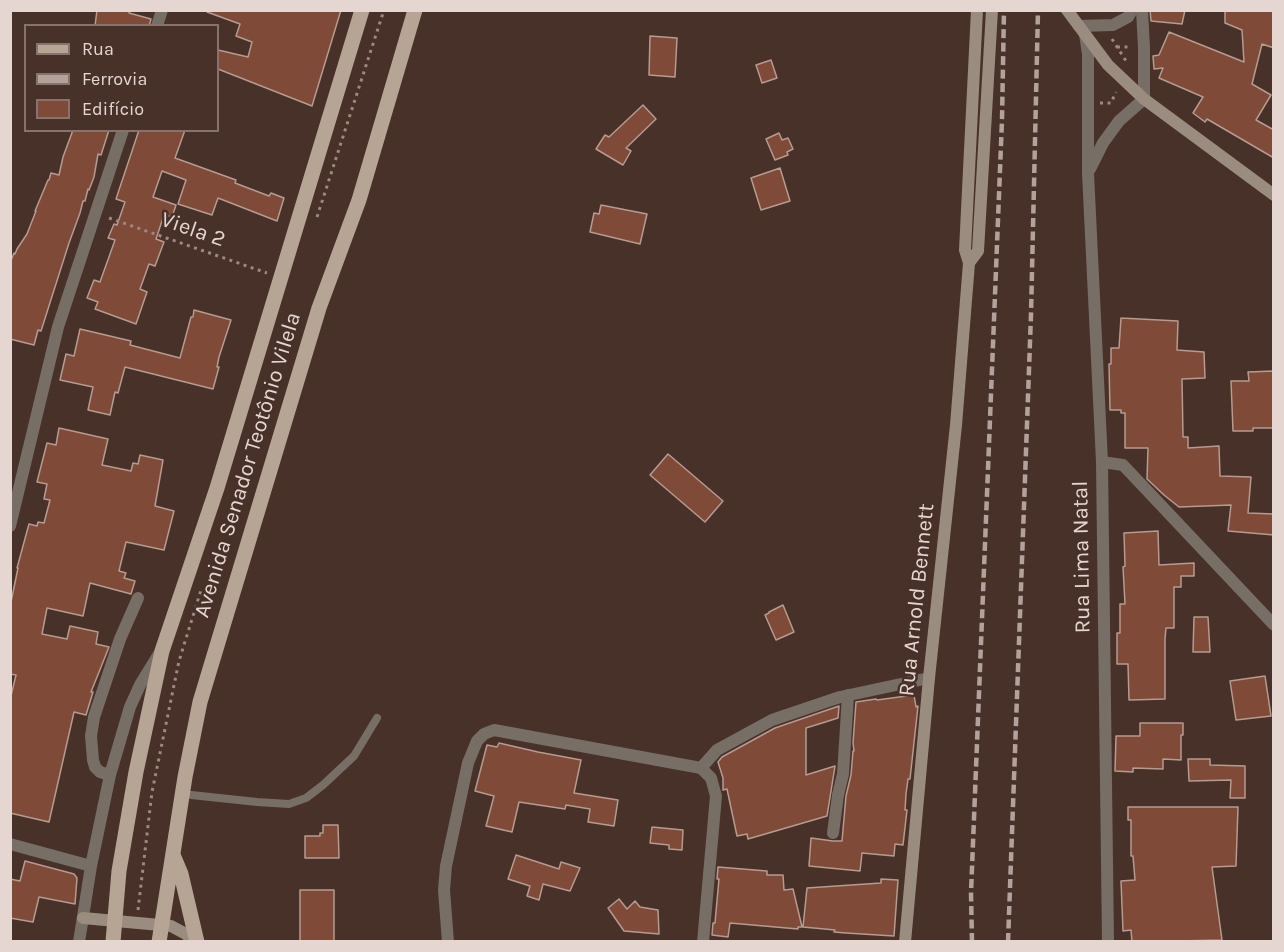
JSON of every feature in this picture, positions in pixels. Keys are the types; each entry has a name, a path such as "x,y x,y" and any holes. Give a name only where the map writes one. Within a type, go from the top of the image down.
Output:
{"main road":[{"name":"Avenida Senador Teotônio Vilela","path":"113,942 118,871 162,651 217,488 362,10"},
{"name":"Avenida Senador Teotônio Vilela","path":"159,942 182,794 200,702 319,308 359,200 415,10"},
{"path":"172,854 181,874 195,942"}],"street":[{"name":"Rua Arnold Bennett","path":"905,942 929,678 956,425 969,263 965,250 977,10"},
{"name":"Rua Arnold Bennett","path":"969,263 978,251 992,10"},
{"path":"1067,10 1108,65 1144,99 1274,195"},
{"path":"1082,30 1113,25 1128,17 1132,10"},
{"path":"1088,172 1103,143 1119,121 1144,99 1142,10"},
{"name":"Rua Lima Natal","path":"1082,30 1088,54 1088,172 1102,462 1108,942"},
{"path":"10,526 58,327 122,132"},
{"path":"1102,462 1123,465 1274,625"},
{"path":"110,775 100,772 95,767 91,736 93,717 120,639 138,598"},
{"path":"79,942 110,775 129,707 162,651"},
{"path":"701,768 717,750 772,720 848,695 929,678"},
{"path":"833,833 843,774 848,695"},
{"path":"448,942 444,890 446,866 468,764 477,741 484,734 494,730 701,768 711,778 716,796 703,942"},
{"path":"10,844 92,866"},
{"path":"83,918 171,926 195,942"}],"lane":[{"path":"182,794 289,804 306,798 354,756 377,718"}],"path":[{"path":"316,219 384,10"},
{"name":"Viela 2","path":"96,213 280,277"},
{"path":"136,922 155,781 179,661 203,583"}],"building":[{"path":"97,10 130,10 129,13 151,19 150,24 95,24"},
{"path":"207,10 341,10 312,106 219,69 219,50 248,57 252,42 236,36 240,24 207,12"},
{"path":"1150,10 1185,10 1182,24 1151,21"},
{"path":"1225,10 1274,10 1274,48 1262,44 1252,84 1271,95 1256,120 1274,130 1274,158 1207,119 1205,122 1193,113 1203,97 1159,78 1163,68 1154,69 1153,56 1159,55 1169,32 1244,62 1242,30 1225,23"},
{"path":"650,36 677,38 675,77 649,75"},
{"path":"771,60 777,78 762,83 756,65"},
{"path":"643,105 656,119 626,148 631,151 623,165 596,149 605,135 609,137"},
{"path":"72,132 108,132 101,155 98,154 94,177 85,201 83,201 41,331 38,330 34,345 10,339 10,263 27,234 51,173 59,175"},
{"path":"138,132 184,132 175,158 236,180 235,183 269,196 271,193 284,198 277,221 218,198 212,215 178,204 186,180 162,171 153,197 176,205 172,217 164,215 156,239 164,242 155,266 149,264 140,289 147,292 136,324 95,309 98,302 87,298 94,280 100,282 115,240 108,238 114,224 117,225 125,202 116,199"},
{"path":"779,133 782,140 788,138 793,149 787,152 788,155 775,160 766,139"},
{"path":"780,168 790,201 761,210 751,178"},
{"path":"601,205 647,214 640,244 590,232 594,213 599,214"},
{"path":"194,310 231,320 219,357 217,367 219,367 213,389 125,367 118,393 115,392 110,415 88,410 93,387 60,380 66,354 74,356 80,329 131,341 130,345 180,358"},
{"path":"1121,318 1178,321 1177,350 1204,352 1205,378 1182,379 1183,437 1188,437 1188,448 1219,446 1220,476 1251,477 1248,513 1274,514 1274,535 1228,531 1231,505 1179,507 1147,479 1148,448 1125,448 1125,413 1121,413 1121,410 1110,410 1109,364 1111,364 1111,348 1119,348"},
{"path":"1274,371 1274,428 1233,431 1231,381 1249,381 1248,372"},
{"path":"59,428 108,439 102,465 131,471 133,463 138,464 140,455 163,460 155,506 174,511 164,550 126,542 119,571 126,573 124,578 135,581 131,594 90,583 83,616 47,608 42,634 67,639 70,626 98,632 96,644 109,647 91,692 93,692 86,715 74,712 49,822 10,813 10,700 16,675 10,674 10,607 17,568 29,524 37,526 38,522 44,523 50,500 44,499 47,484 37,482 47,443 56,445"},
{"path":"668,454 723,501 705,522 650,475"},
{"path":"1158,531 1159,565 1194,563 1194,576 1181,576 1181,587 1174,587 1174,628 1166,628 1165,639 1165,699 1129,700 1128,664 1117,664 1120,604 1125,604 1124,533"},
{"path":"783,605 794,632 776,640 765,615"},
{"path":"1194,617 1208,617 1210,652 1193,652"},
{"path":"1265,676 1271,716 1236,720 1230,681"},
{"path":"914,695 916,707 918,706 910,779 908,779 906,794 905,810 907,810 903,845 895,844 894,856 862,853 860,871 809,866 811,838 842,841 846,796 854,751 856,702"},
{"path":"839,706 838,718 806,728 806,775 835,766 827,816 748,839 747,834 737,836 727,789 723,790 723,778 718,762 722,757 775,728"},
{"path":"1140,723 1183,723 1181,760 1163,759 1163,769 1133,768 1133,772 1115,771 1116,736 1140,736"},
{"path":"499,743 581,760 574,793 618,800 614,826 588,822 590,809 566,805 565,809 519,802 512,832 486,826 494,796 475,791 487,745 497,747"},
{"path":"1188,759 1210,759 1210,765 1245,766 1245,798 1230,798 1231,780 1189,781"},
{"path":"1128,807 1238,807 1236,866 1212,867 1222,940 1132,942 1131,930 1123,931 1121,881 1135,880"},
{"path":"323,825 338,825 339,858 305,858 305,836 320,836 320,833 323,833"},
{"path":"652,827 683,830 682,850 669,849 669,845 650,843"},
{"path":"516,855 559,869 561,862 580,868 570,891 543,884 539,900 527,896 530,886 508,879"},
{"path":"25,861 74,874 77,878 75,904 39,897 33,922 10,918 10,879 20,881"},
{"path":"718,867 767,871 767,875 783,875 784,890 793,889 802,927 798,929 730,923 728,937 712,935 719,879 717,879"},
{"path":"881,879 898,880 894,936 834,932 835,930 803,927 807,888 881,883"},
{"path":"300,890 334,890 334,942 300,942"},
{"path":"619,899 627,909 635,901 640,907 658,910 659,934 624,931 608,908"}],"railway":[{"path":"972,942 971,893 1002,120 1004,10"},
{"path":"1008,942 1031,315 1038,10"}]}
